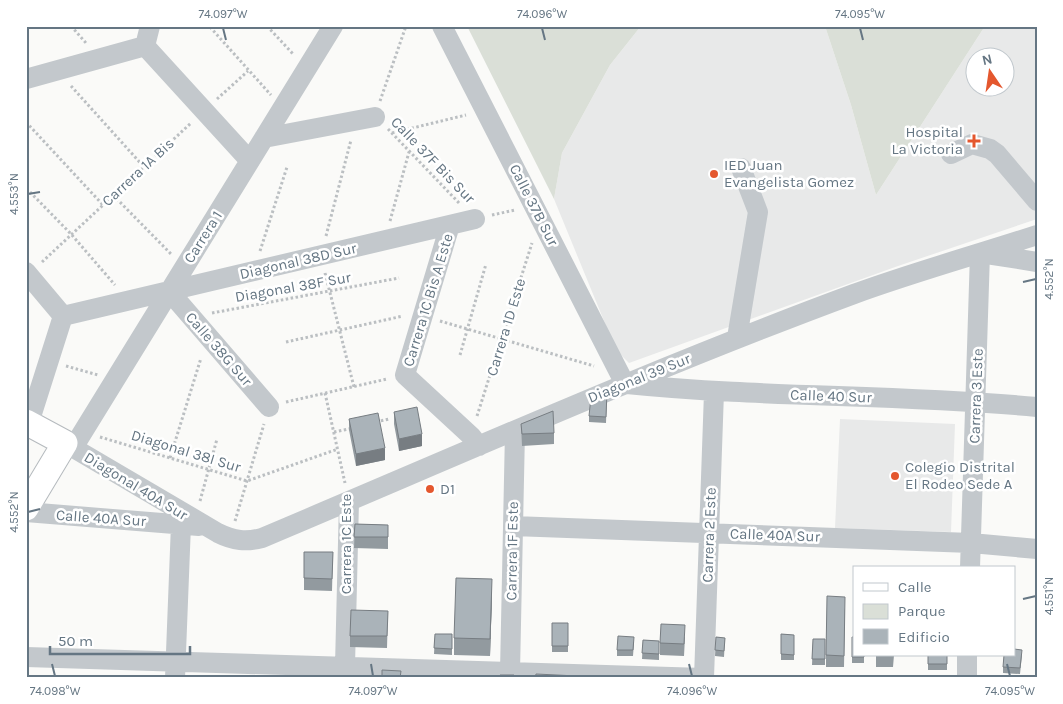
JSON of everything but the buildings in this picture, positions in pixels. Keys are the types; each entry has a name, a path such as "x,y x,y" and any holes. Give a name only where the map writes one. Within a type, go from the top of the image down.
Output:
{"main road":[{"name":"Diagonal 40A Sur","path":"28,422 74,441"},
{"path":"26,508 74,441"}],"street":[{"path":"145,46 150,26"},
{"name":"Carrera 1","path":"74,441 116,379 333,26"},
{"name":"Calle 37B Sur","path":"442,26 623,378"},
{"path":"26,79 145,46"},
{"path":"145,46 250,162"},
{"path":"264,138 375,117"},
{"path":"951,154 972,144 990,149 997,154 1037,201"},
{"path":"737,338 758,212 741,168"},
{"name":"Diagonal 38D Sur","path":"63,316 475,219"},
{"name":"Carrera 1C Bis A Este","path":"405,374 450,225"},
{"name":"Diagonal 39 Sur","path":"240,540 262,538 349,501 475,441 515,431 623,378 856,293 1037,235"},
{"path":"980,253 1037,262"},
{"name":"Carrera 3 Este","path":"970,566 980,253"},
{"path":"27,273 63,316 28,422"},
{"name":"Calle 38G Sur","path":"169,291 269,406"},
{"path":"405,374 475,441"},
{"name":"Calle 40 Sur","path":"623,378 714,392 976,401 1037,407"},
{"name":"Carrera 2 Este","path":"704,678 714,392"},
{"name":"Carrera 1F Este","path":"510,672 515,431"},
{"name":"Diagonal 40A Sur","path":"74,441 194,524 240,540"},
{"name":"Carrera 1C Este","path":"345,666 349,501"},
{"name":"Calle 40A Sur","path":"26,512 194,524"},
{"path":"175,669 194,524"},
{"name":"Calle 40A Sur","path":"513,526 971,542 1037,549"},
{"path":"966,678 967,656"},
{"path":"26,657 175,669 345,666 435,674 510,672 704,678"}],"path":[{"path":"267,26 307,69"},
{"path":"375,117 406,26"},
{"path":"210,27 283,108"},
{"path":"57,70 144,167"},
{"name":"Carrera 1A Bis","path":"27,273 248,70"},
{"path":"391,133 485,111"},
{"name":"Calle 37F Bis Sur","path":"375,117 475,219"},
{"path":"26,122 103,205"},
{"path":"385,240 410,152"},
{"path":"254,271 286,167"},
{"path":"30,192 71,234 129,300"},
{"path":"114,195 184,268"},
{"path":"475,219 537,211"},
{"name":"Carrera 1D Este","path":"475,441 537,211"},
{"path":"460,355 486,264"},
{"name":"Diagonal 38F Sur","path":"192,316 399,278"},
{"path":"286,342 423,314 623,378"},
{"path":"170,458 208,336"},
{"path":"48,362 116,379"},
{"path":"240,540 247,481 269,406 405,374"},
{"name":"Carrera 1C Este","path":"325,393 349,501"},
{"path":"371,424 389,419"},
{"path":"334,432 362,426"},
{"path":"194,524 218,439"},
{"name":"Diagonal 38I Sur","path":"74,441 170,458 247,481 338,449"}],"shaded area":[{"name":"IED Juan Evangelista Gomez","path":"641,26 825,26 851,105 876,195 966,55 966,98 1016,98 1016,48 971,48 985,26 1037,26 1037,219 898,266 629,363 616,350 554,199 562,153 610,65"},
{"name":"Colegio Distrital El Rodeo Sede A","path":"840,419 955,424 951,532 835,528"}],"green space":[{"path":"467,26 641,26 610,65 562,153 554,199"},
{"path":"825,26 985,26 971,48 966,48 966,55 876,195 851,105"}],"place":[{"name":"Hospital La Victoria","path":"974,141"},
{"name":"IED Juan Evangelista Gomez","path":"714,174"},
{"name":"Colegio Distrital El Rodeo Sede A","path":"895,476"},
{"name":"D1","path":"430,489"}]}
